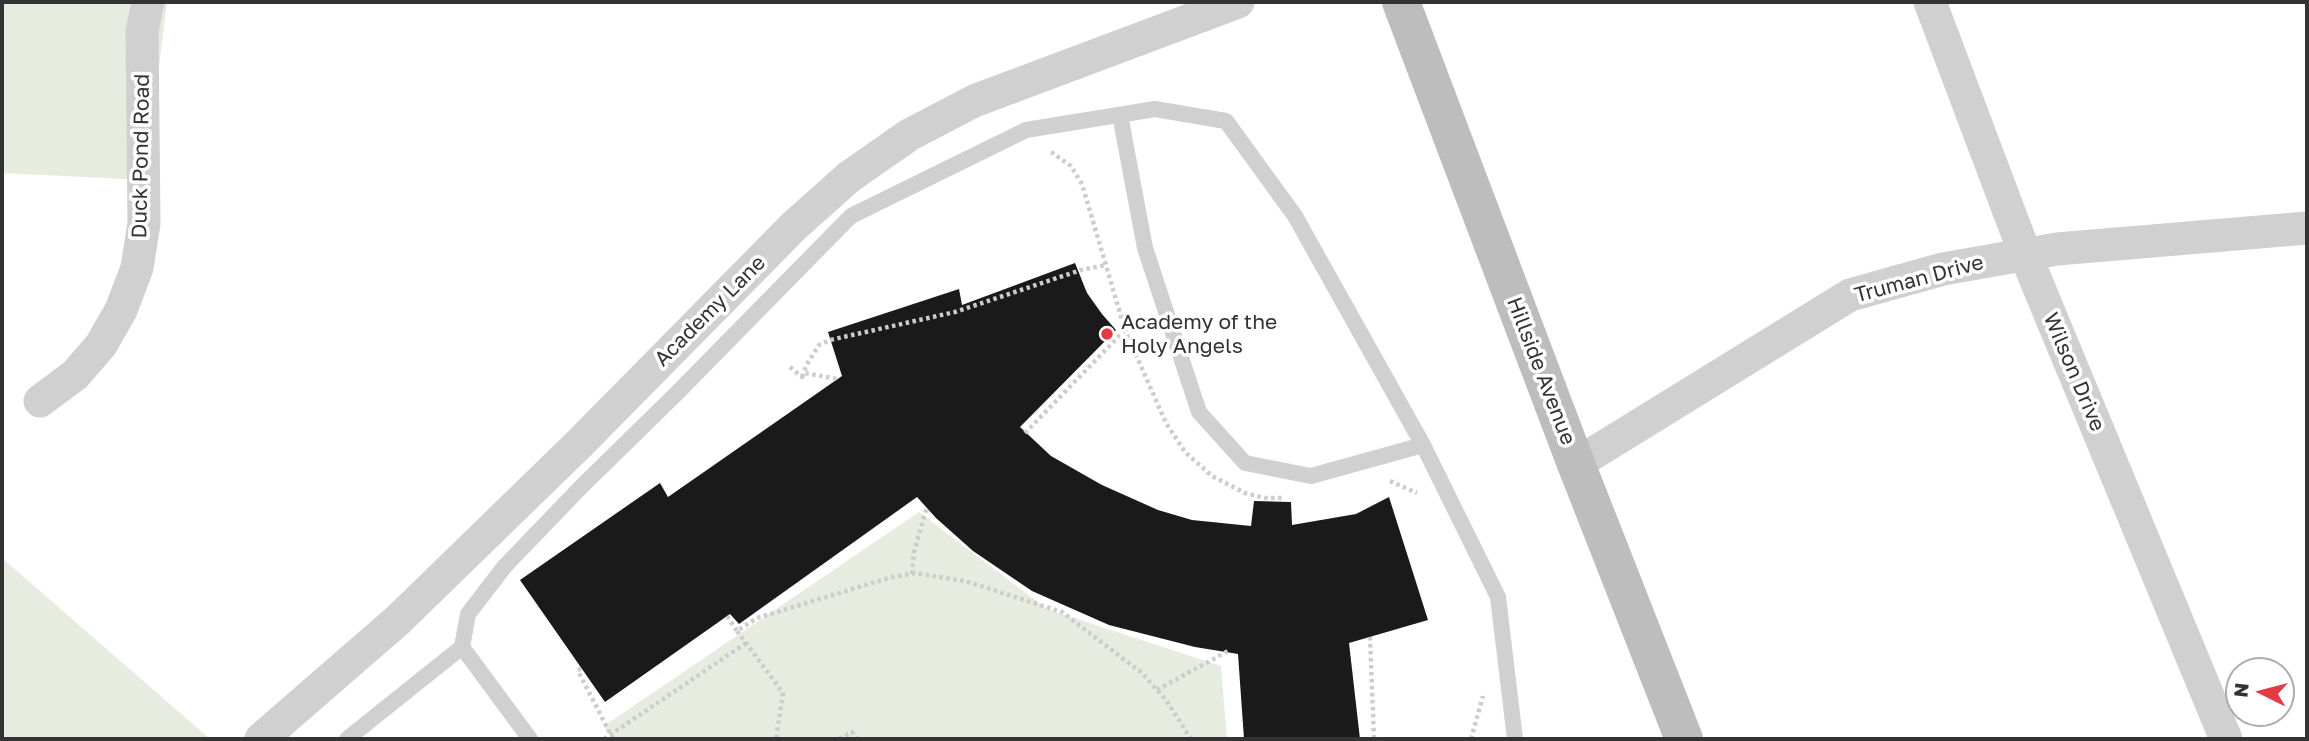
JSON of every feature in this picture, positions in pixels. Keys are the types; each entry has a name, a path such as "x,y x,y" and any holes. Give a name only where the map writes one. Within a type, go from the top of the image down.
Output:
{"main road":[{"name":"Hillside Avenue","path":"1402,5 1576,464 1684,739"}],"street":[{"name":"Duck Pond Road","path":"40,401 75,375 101,345 121,310 137,268 144,223 142,31 148,2"},
{"name":"Academy Lane","path":"261,739 398,620 580,443 794,226 849,177 909,135 974,101 1238,2"},
{"name":"Wilson Drive","path":"1930,2 2025,254 2227,739"},
{"name":"Truman Drive","path":"1576,464 1850,295 1943,269 2025,254 2307,228"}],"lane":[{"path":"347,739 462,648 468,614 505,566 850,216 1026,130 1155,108 1226,121 1295,216 1423,445 1498,597 1515,739"},
{"path":"1120,115 1145,248 1199,412 1245,463 1311,476 1423,445"},
{"path":"462,648 530,739"}],"path":[{"path":"1046,149 1071,166 1082,184 1125,330 1166,424 1185,452 1212,476 1245,494 1265,498 1290,498"},
{"path":"802,377 819,345 830,340 955,312 1081,270 1106,265"},
{"path":"1025,433 1125,330"},
{"path":"790,367 802,377"},
{"path":"802,377 805,373 837,379"},
{"path":"1382,480 1416,492 1424,498"},
{"path":"912,574 914,552 927,507"},
{"path":"737,631 757,618 861,585 912,574 965,581 1062,612 1142,673 1191,739"},
{"path":"727,616 783,693 776,739"},
{"path":"1370,637 1374,739"},
{"path":"604,739 612,737 746,643"},
{"path":"1157,690 1228,651"},
{"path":"581,668 578,671 612,737"},
{"path":"1472,739 1485,685"},
{"path":"839,739 852,732 857,739"}],"shaded area":[{"path":"2,2 167,2 145,180 2,173"},
{"path":"919,512 1047,609 1221,666 1227,739 612,739 604,726"},
{"path":"2,558 210,739 2,739"}],"building":[{"path":"1075,263 1087,293 1116,330 1020,427 1051,456 1102,485 1158,510 1192,520 1251,526 1254,501 1291,502 1292,525 1356,514 1389,497 1428,620 1349,643 1360,739 1244,739 1238,654 1195,647 1109,625 1032,591 973,551 917,497 739,624 730,614 605,702 520,580 660,483 668,497 842,376 828,332 959,289 962,305"}],"place":[{"name":"Academy of the Holy Angels","path":"1107,334"}]}
